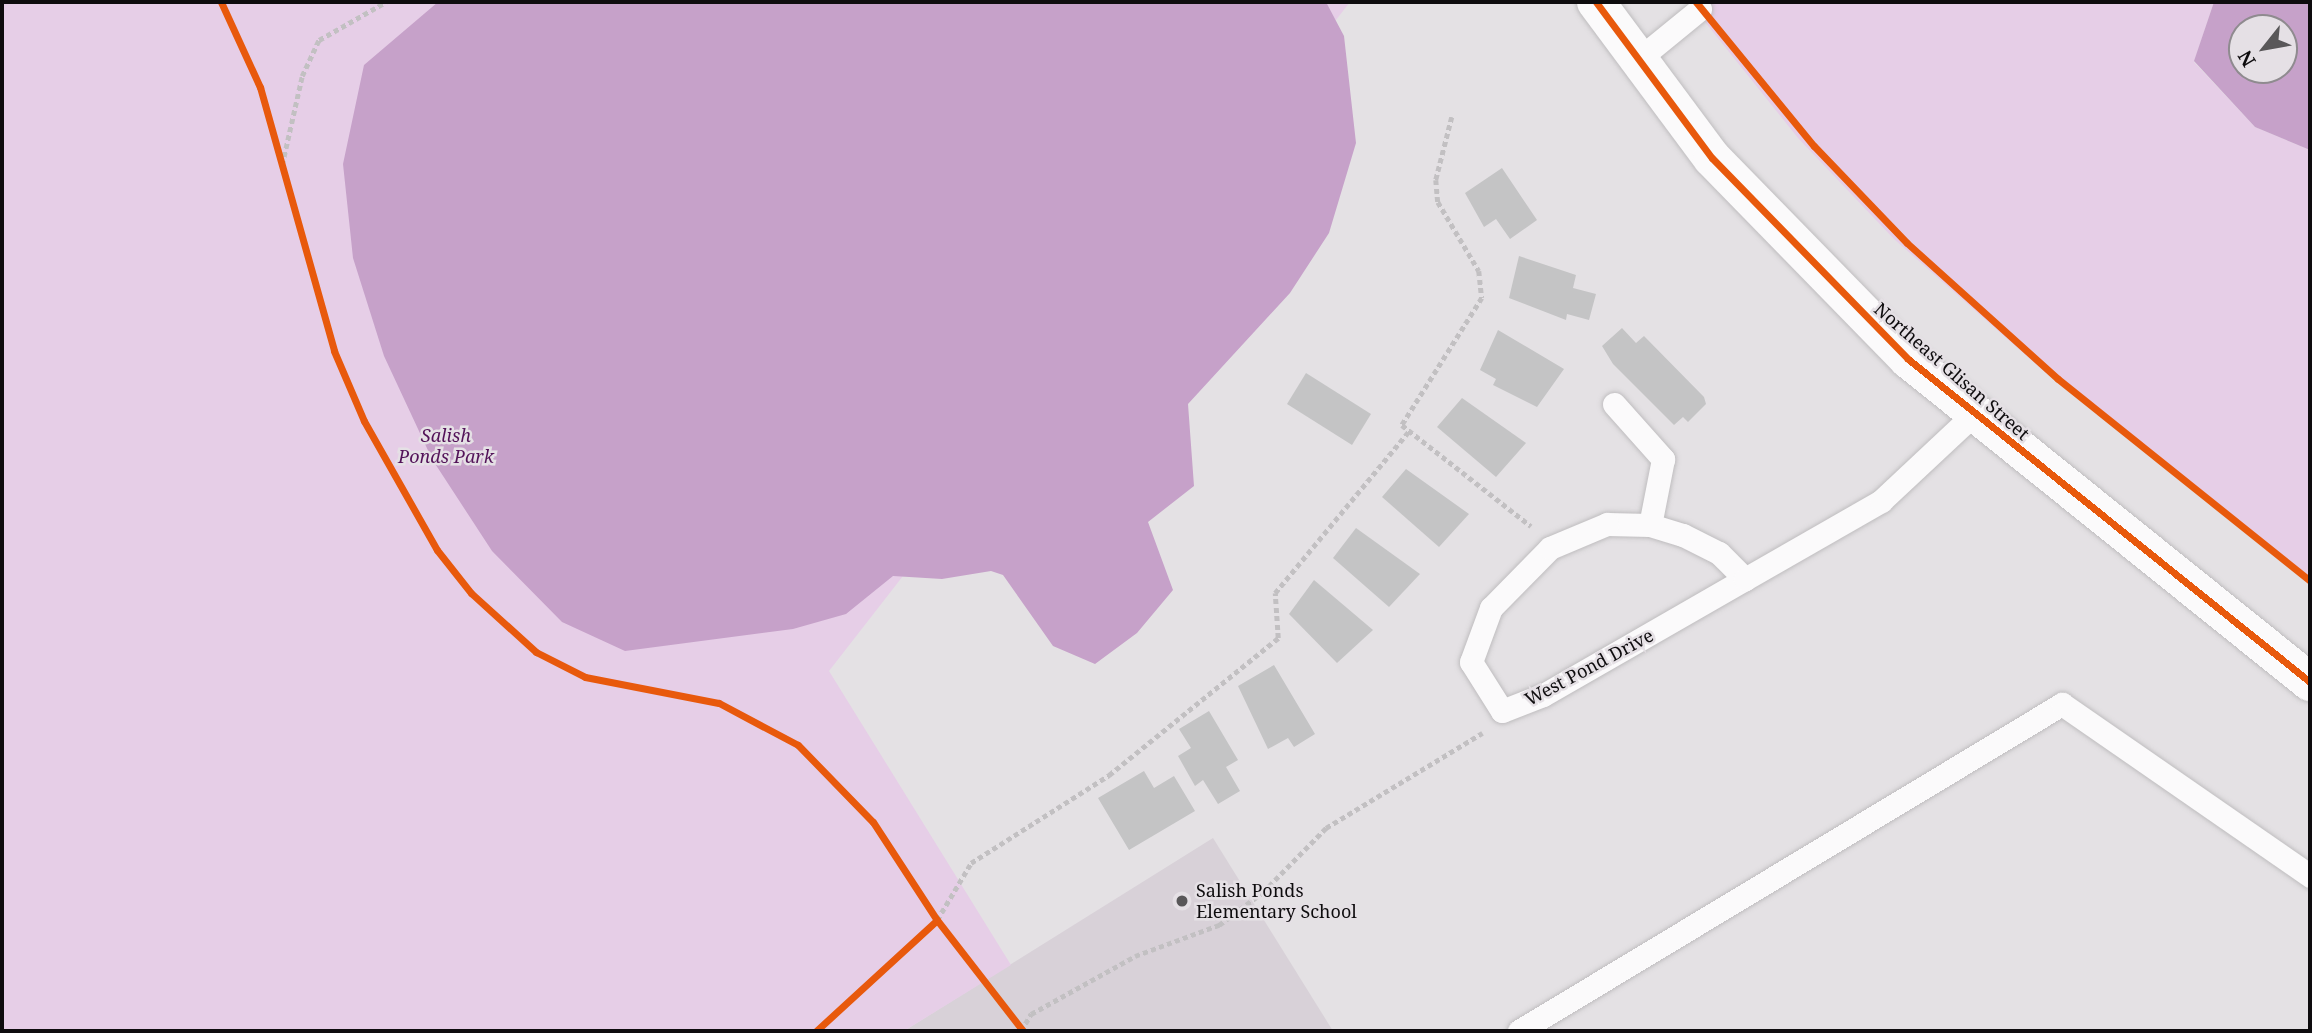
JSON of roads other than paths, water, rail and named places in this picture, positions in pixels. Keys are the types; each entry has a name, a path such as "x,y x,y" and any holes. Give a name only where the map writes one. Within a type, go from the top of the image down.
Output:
{"main road":[{"name":"Northeast Glisan Street","path":"1596,2 1635,62 1712,158 1806,260 1975,413 2310,682"}],"lane":[{"path":"1635,62 1700,9"},
{"path":"1614,404 1662,458 1650,525 1719,553 1745,579"},
{"name":"West Pond Drive","path":"1650,525 1606,524 1550,548 1507,585 1479,630 1471,662 1502,711 1544,695 1881,501 1975,413"},
{"path":"1519,1031 2062,704 2310,876"}],"place":[{"name":"Salish Ponds Elementary School","path":"1182,901"}],"park label":[{"name":"Salish Ponds Park","path":"446,446"}]}
